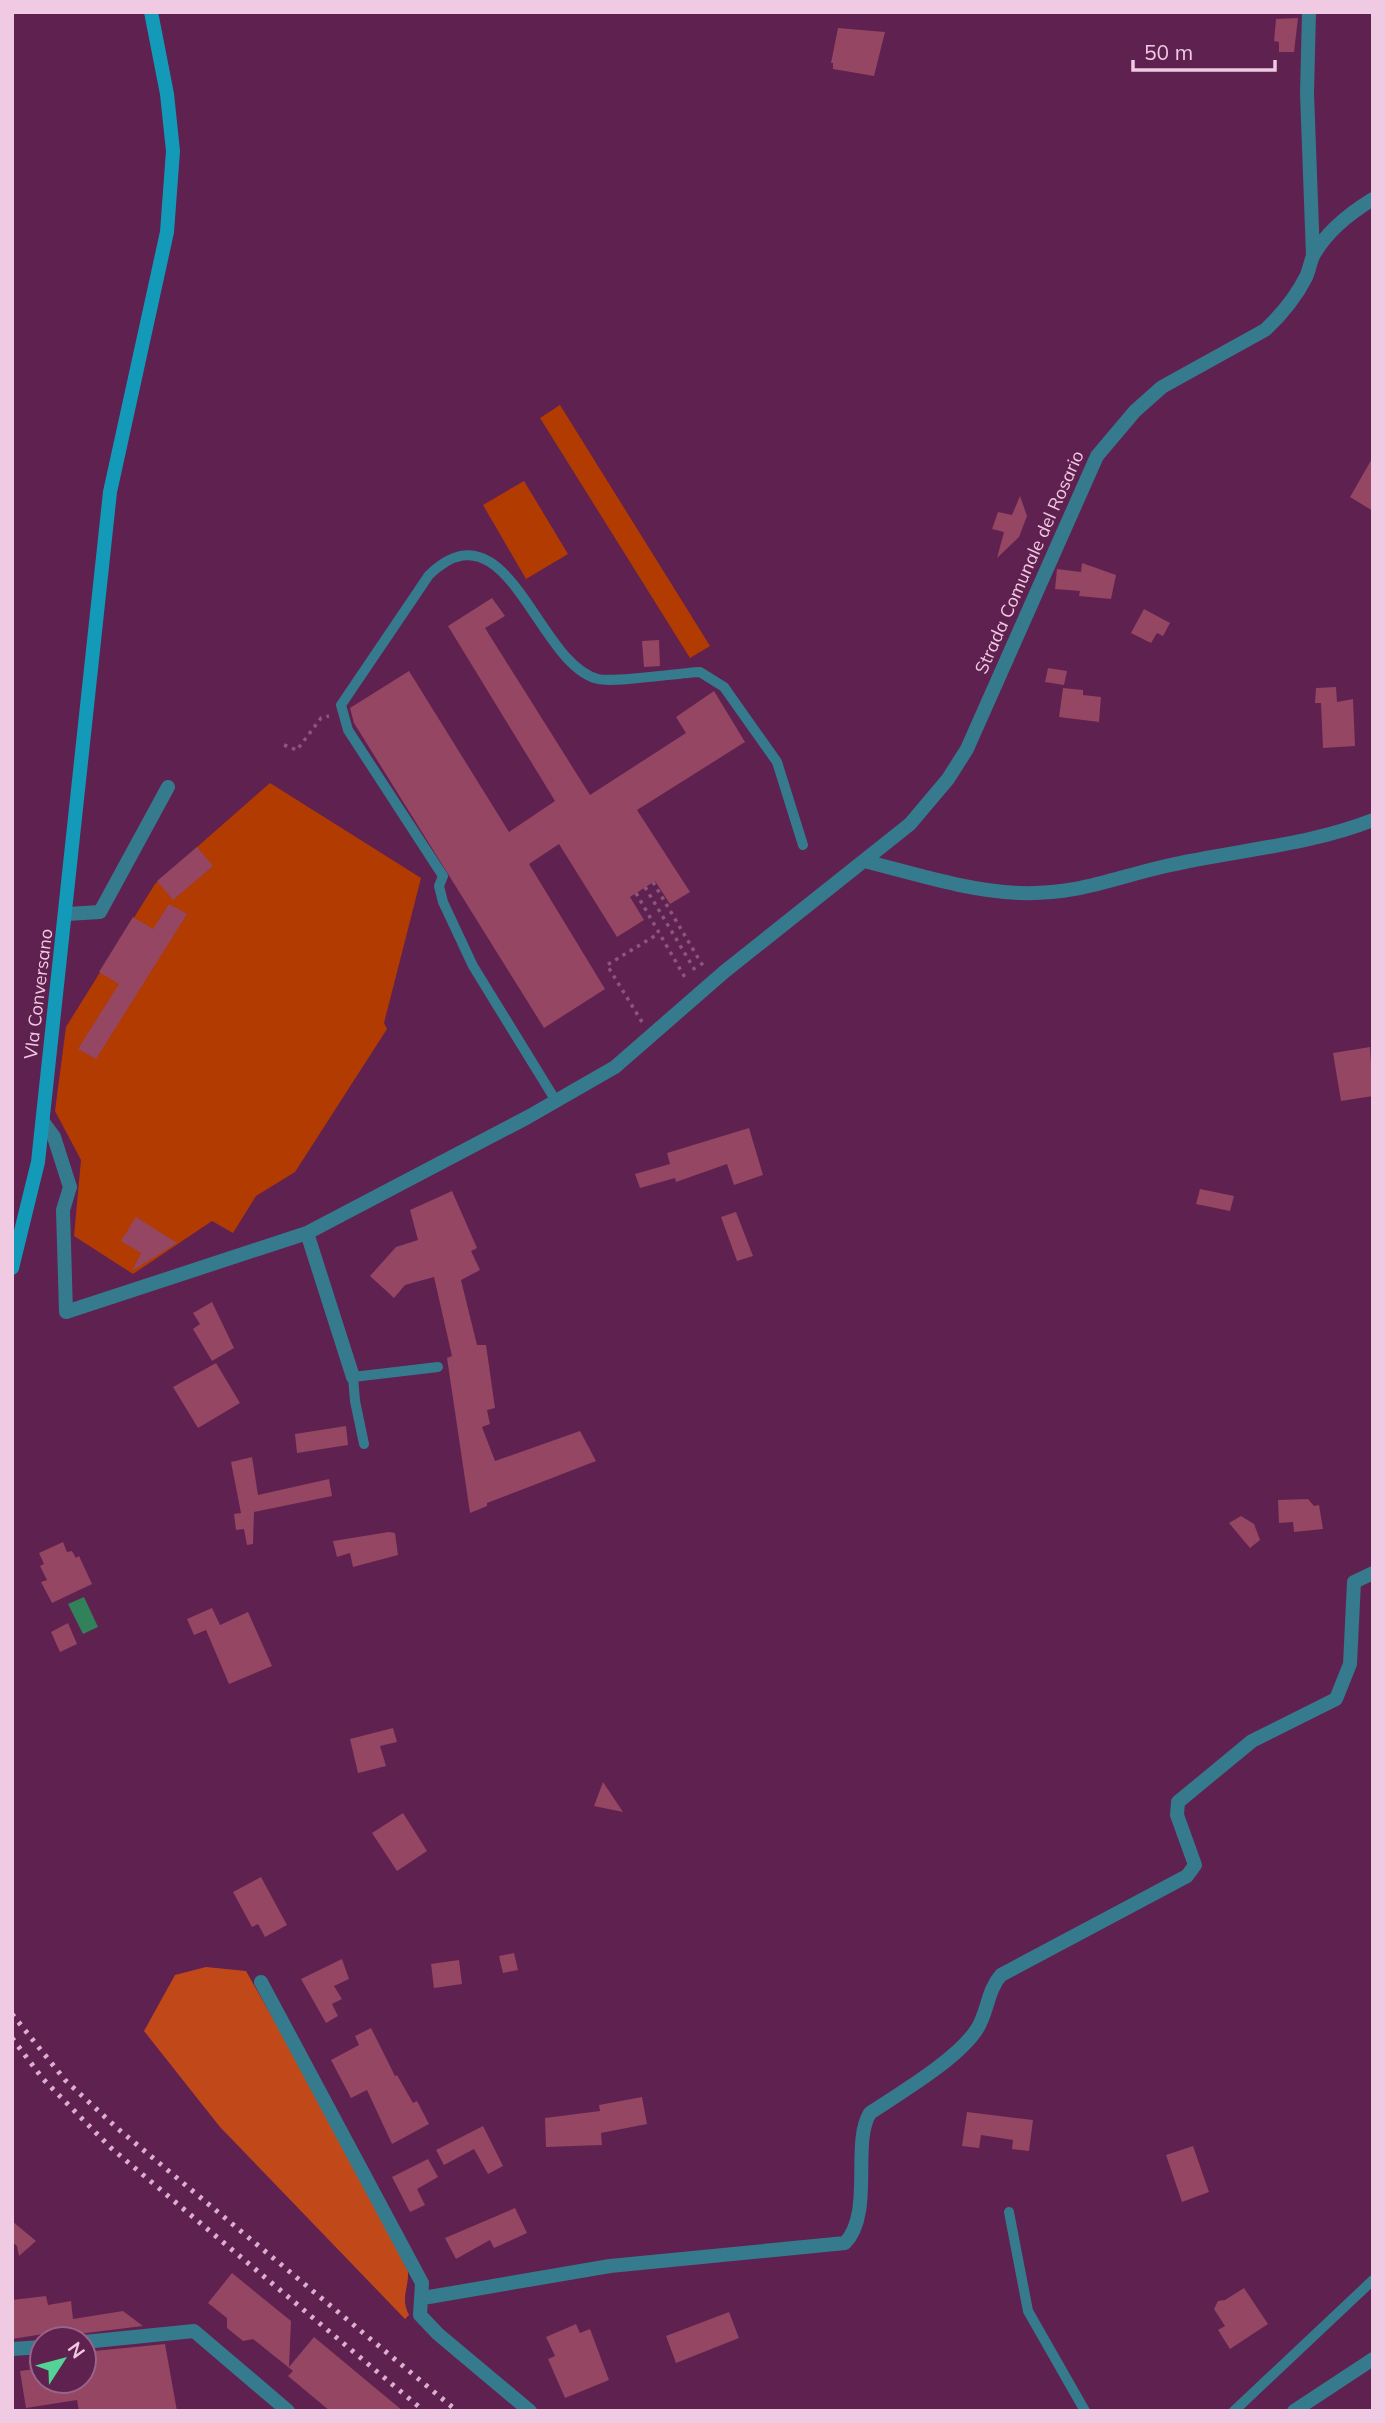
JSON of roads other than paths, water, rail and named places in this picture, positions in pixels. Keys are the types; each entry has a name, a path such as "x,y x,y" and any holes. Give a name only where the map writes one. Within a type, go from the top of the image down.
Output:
{"main road":[{"name":"VIa Conversano","path":"12,1268 29,1206 43,1122 72,870 110,492 167,232 173,151 167,94 151,12"}],"street":[{"path":"1309,12 1307,93 1313,256"},
{"name":"Strada Comunale del Rosario","path":"43,1122 54,1137 71,1186 63,1210 66,1312 307,1233 615,1067 835,880 864,861 910,824 948,779 967,749 1097,456 1135,411 1162,387 1265,330 1278,318 1306,277 1313,256 1344,219 1373,199"},
{"path":"67,914 100,912 167,787"},
{"path":"864,861 977,889 1021,893 1079,891 1165,866 1336,834 1373,820"},
{"path":"307,1233 353,1377"},
{"path":"423,2298 610,2266 845,2243 853,2235 863,2174 865,2122 870,2113 931,2071 975,2032 985,2015 993,1984 1001,1975 1187,1876 1195,1865 1177,1815 1178,1802 1252,1741 1336,1699 1350,1664 1354,1582 1373,1573"},
{"path":"261,1982 422,2283 420,2315 438,2334 530,2411"},
{"path":"98,2341 194,2332 288,2411"},
{"path":"1294,2411 1373,2359"}],"lane":[{"path":"556,1101 473,966 443,902 439,886 443,876 348,730 341,713 341,705 429,576 444,561 464,556 484,557 503,573 577,668 598,680 700,672 724,687 777,762 803,845"},
{"path":"364,1444 353,1377 438,1367"},
{"path":"1009,2212 1028,2311 1085,2411"},
{"path":"1234,2411 1373,2280"}],"railway":[{"path":"12,2014 65,2080 117,2128 457,2411"},
{"path":"12,2038 43,2079 111,2148 424,2411"}]}
